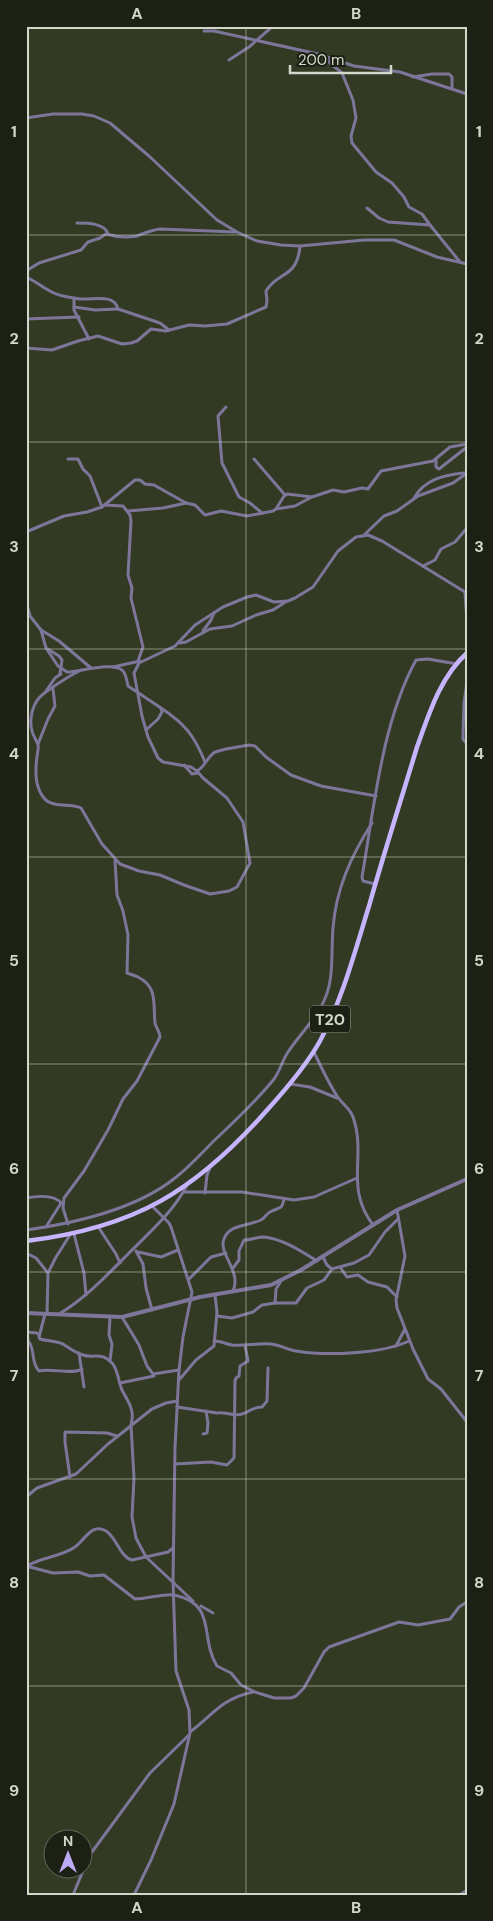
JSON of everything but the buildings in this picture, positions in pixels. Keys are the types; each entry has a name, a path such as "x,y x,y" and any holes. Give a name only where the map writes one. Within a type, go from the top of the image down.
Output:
{"main road":[{"name":"T20","path":"26,1241 72,1235 99,1228 137,1214 187,1185 210,1168 257,1122 290,1084 314,1052 344,985 426,721 448,675 467,653"}],"street":[{"path":"229,60 273,26"},
{"path":"204,31 326,56 354,66 389,70 467,94"},
{"path":"326,56 330,63 342,73 353,100 356,118 351,136 352,144 376,172 392,183 404,197 409,207 422,214 460,262"},
{"path":"413,77 449,74 452,77 452,88"},
{"path":"26,118 53,114 82,114 94,116 110,123 149,156 217,220 256,241 300,246 364,240 394,240 438,257 467,264"},
{"path":"367,208 379,218 388,222 430,225"},
{"path":"77,223 103,226 108,234 116,238 134,236 160,229 237,232"},
{"path":"26,271 39,263 81,250 88,242 108,234"},
{"path":"26,348 52,350 76,341 98,336 126,344 136,341 151,329 169,331 189,325 227,324 262,309 267,304 266,291 289,272 298,259 300,246"},
{"path":"26,277 55,294 74,298 112,300 116,303 118,309"},
{"path":"74,298 74,308 89,339"},
{"path":"74,308 95,310 118,309 163,324 169,331"},
{"path":"26,319 78,317"},
{"path":"226,407 218,416 224,468 239,497 262,513"},
{"path":"436,460 436,467 439,469 467,445"},
{"path":"104,506 132,482 137,480 159,487 186,503 195,505 206,516 221,511 247,516 295,506 333,490 344,492 362,488 368,489 381,471 436,460 450,448 467,445"},
{"path":"68,459 78,459 83,469 89,474 104,506"},
{"path":"254,459 285,495"},
{"path":"364,535 381,519 397,511 414,498 453,483 466,473"},
{"path":"414,498 419,490 441,475 466,473"},
{"path":"285,495 293,494 312,498"},
{"path":"276,509 285,495"},
{"path":"128,511 163,508 186,503"},
{"path":"26,532 64,516 87,512 104,506 123,506 128,511 131,522 128,575 132,588 131,598 144,647 138,661"},
{"path":"422,567 435,560 440,549 454,542 467,528"},
{"path":"202,631 240,623 256,615 273,610 302,595 313,587 338,551 356,537 364,535 382,541 422,567 466,591 467,622"},
{"path":"134,673 139,664 178,643 195,625 214,612 251,596 259,595 274,602 288,601"},
{"path":"26,601 30,616 41,630 58,641 92,669"},
{"path":"178,643 186,642 202,631 211,620 214,612"},
{"path":"41,630 46,648 61,672"},
{"path":"46,648 62,660 61,672 46,692"},
{"path":"375,884 363,881 362,877 385,746 393,715 407,676 416,660 428,659 457,664"},
{"path":"61,672 112,667 143,661"},
{"path":"133,662 136,694 146,730 160,761 184,765 192,774 198,772 211,755 222,749 252,745 291,775 321,786 376,796"},
{"path":"112,667 123,670 128,686 136,694 161,708 184,725 197,742 206,762"},
{"path":"38,744 32,731 31,722 38,698 81,670"},
{"path":"467,682 463,735 463,739 467,744"},
{"path":"53,689 55,706 38,744 36,776 37,784 43,796 51,803 81,808 96,835 115,860 129,868 150,874 160,874 206,893 213,894 229,891 239,885 250,863 244,826 227,798 198,772"},
{"path":"146,730 160,716 161,708"},
{"path":"26,1230 68,1224 86,1219 137,1200 157,1190 175,1179 234,1123 274,1079 288,1052 318,1011 327,995 337,899 351,859 372,823"},
{"path":"45,1227 62,1204 67,1193 81,1176 108,1130 123,1099 149,1061 160,1037 160,1031 155,1022 153,991 142,980 126,972 128,935 116,890 117,874 115,860"},
{"path":"314,1052 337,1098"},
{"path":"290,1084 310,1087 337,1098 348,1108 356,1126 358,1145 356,1178 361,1202 373,1225"},
{"path":"205,1193 207,1175 210,1168"},
{"path":"184,1192 242,1192 284,1200 294,1200 314,1197 356,1178"},
{"path":"26,1312 122,1317 191,1299 260,1287 281,1281 317,1261 397,1210 467,1179"},
{"path":"59,1314 86,1295 135,1250 184,1192 187,1185"},
{"path":"26,1198 40,1196 58,1199 62,1204 68,1224"},
{"path":"233,1291 236,1282 233,1269 223,1248 223,1241 229,1231 263,1219 268,1213 281,1206 284,1200"},
{"path":"134,1895 152,1860 174,1804 189,1734 188,1704 176,1671 172,1581 178,1380 183,1336 192,1292 171,1227 164,1217 152,1206"},
{"path":"397,1210 405,1256 397,1297 397,1308 428,1379 441,1389 467,1422"},
{"path":"217,1316 232,1318 253,1312 262,1305 297,1303 306,1288 324,1280 332,1269 369,1255 385,1232 398,1219"},
{"path":"99,1228 120,1262"},
{"path":"40,1335 46,1314 48,1273 56,1257 72,1235"},
{"path":"72,1235 84,1273 86,1295"},
{"path":"233,1269 239,1260 239,1251 244,1240 256,1238 272,1238 291,1246 317,1261"},
{"path":"135,1250 161,1257 178,1250"},
{"path":"135,1250 143,1264 146,1288 152,1310"},
{"path":"26,1253 36,1258 48,1273"},
{"path":"189,1279 208,1259 226,1253"},
{"path":"322,1257 332,1269"},
{"path":"340,1267 348,1277 358,1275 368,1282 387,1287 397,1297"},
{"path":"275,1303 276,1290 281,1281"},
{"path":"178,1380 196,1360 213,1348 217,1316 215,1295"},
{"path":"110,1317 109,1335 112,1344 110,1361"},
{"path":"122,1317 140,1345 147,1366 152,1374 156,1375"},
{"path":"396,1346 405,1328"},
{"path":"82,1370 74,1373 62,1370 39,1371 34,1364 32,1345 28,1341 27,1332 37,1333 42,1340 61,1344 84,1356 98,1355 110,1361 116,1370 131,1406 133,1525 139,1548 186,1596 198,1605 204,1616 208,1640 217,1666 231,1673 241,1684 255,1692 274,1698 296,1696 304,1688 324,1652 329,1647 399,1622 418,1625 450,1619 459,1607 467,1602"},
{"path":"214,1341 245,1345 274,1344 296,1351 326,1354 352,1353 396,1346 410,1341"},
{"path":"175,1464 211,1462 227,1465 235,1456 235,1378 240,1376 240,1366 248,1361 245,1345"},
{"path":"79,1353 84,1387"},
{"path":"177,1407 243,1414 249,1409 262,1407 266,1404 268,1368"},
{"path":"120,1383 179,1370"},
{"path":"26,1498 37,1488 76,1474 131,1424 156,1406 177,1402"},
{"path":"203,1434 207,1433 208,1430 206,1411"},
{"path":"70,1477 65,1432 111,1433 117,1436"},
{"path":"26,1566 37,1560 72,1549 89,1532 99,1530 104,1530 111,1535 128,1559 141,1559 168,1552 174,1547"},
{"path":"26,1566 53,1573 78,1572 90,1576 104,1575 135,1599 173,1594 213,1613"},
{"path":"73,1895 89,1856 150,1773 221,1704 243,1694 255,1692"},
{"path":"460,1895 467,1890"}]}
